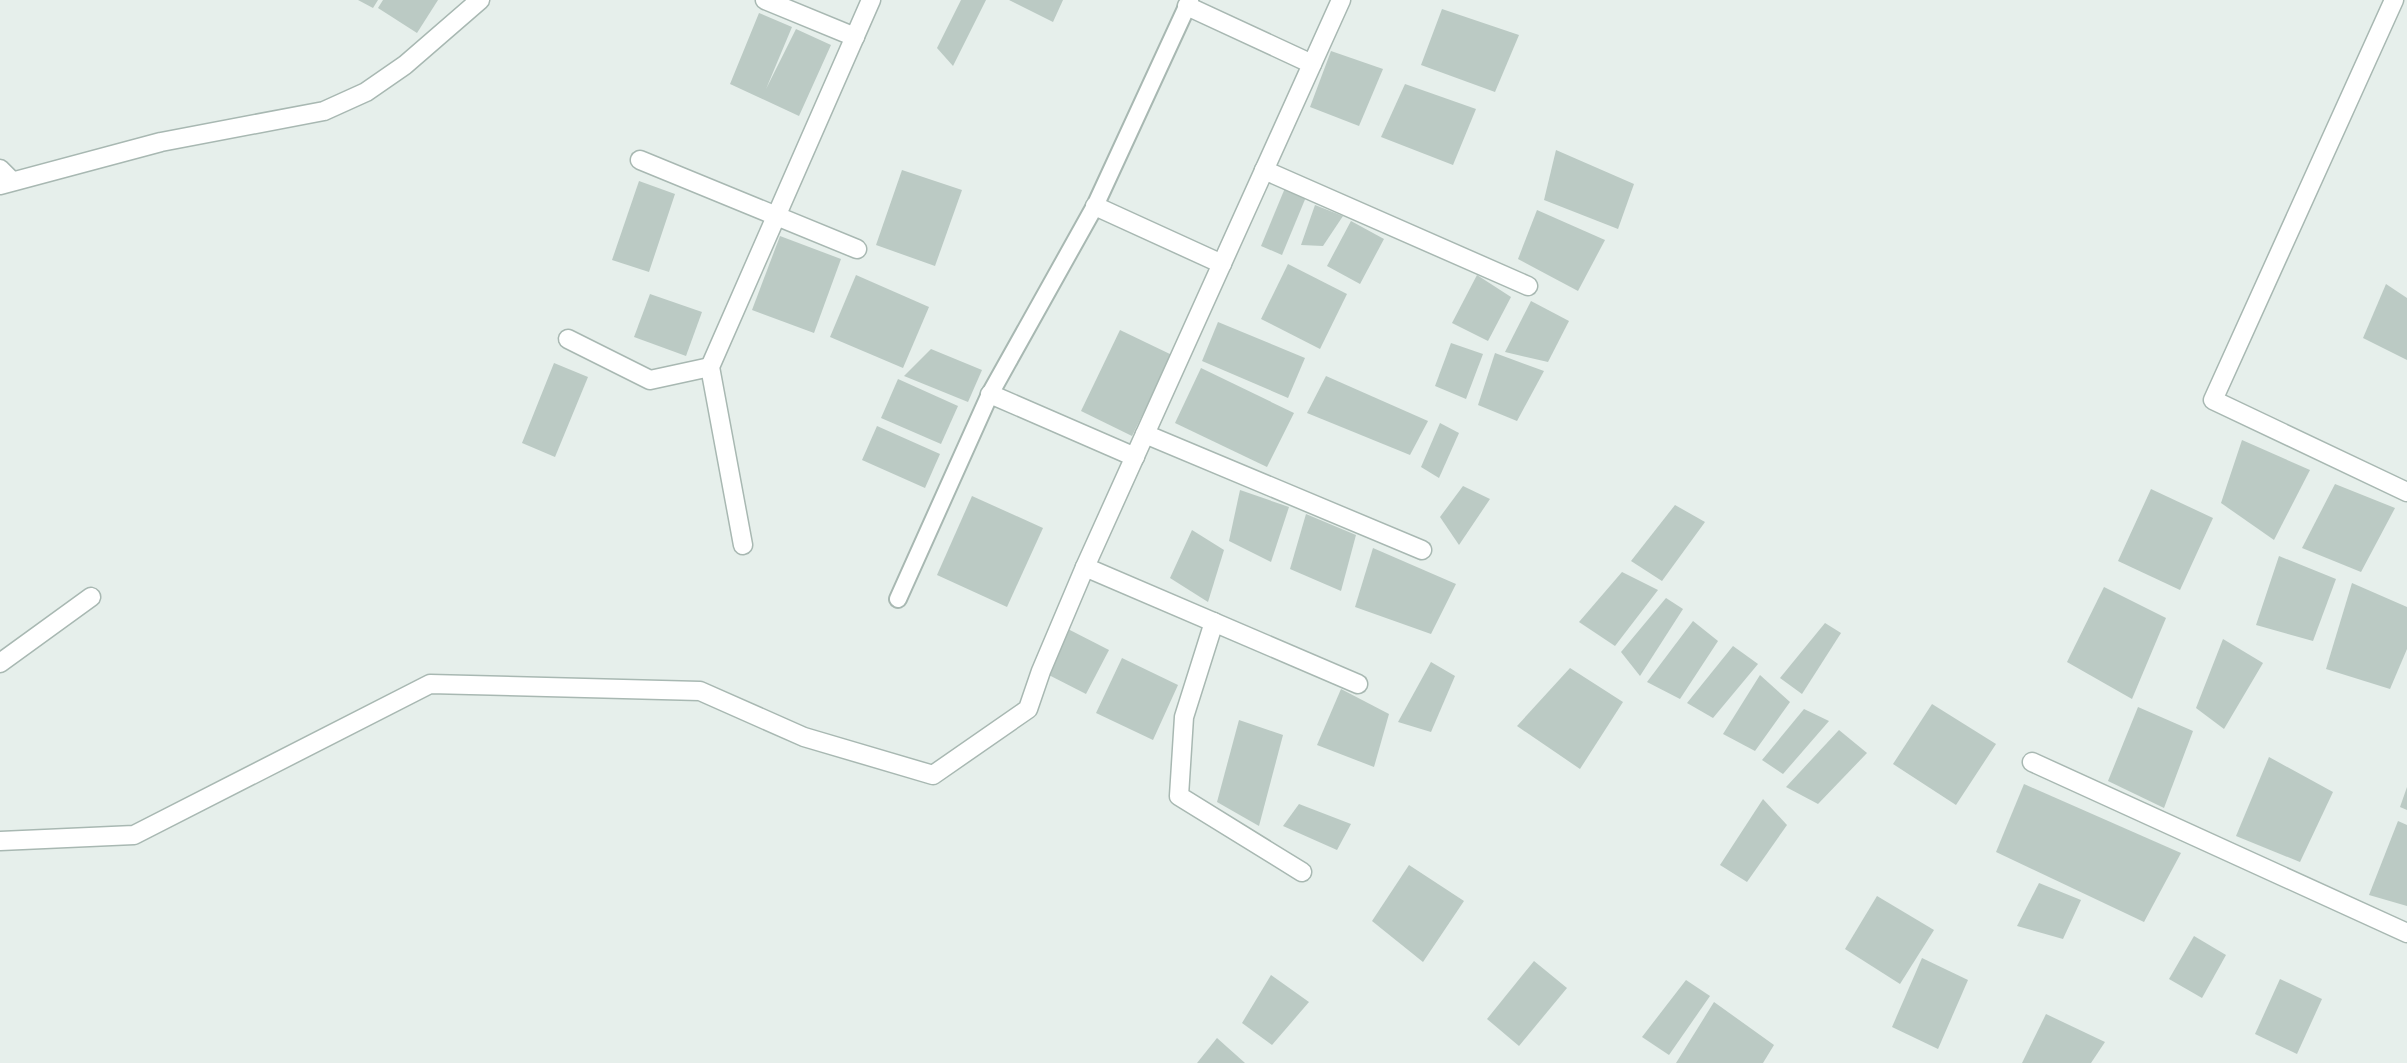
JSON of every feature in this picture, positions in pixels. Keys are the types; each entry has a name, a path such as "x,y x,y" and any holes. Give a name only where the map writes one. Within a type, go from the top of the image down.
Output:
{"street":[{"path":"4,178 161,142 324,111 366,92 386,79 480,0"},
{"path":"765,0 855,37"},
{"path":"743,545 710,367 871,0"},
{"path":"0,841 134,835 430,684 700,691 804,737 933,775 1028,709 1041,671 1085,567 1341,0"},
{"path":"2394,0 2213,400 2407,492"},
{"path":"1189,3 1312,64"},
{"path":"640,160 857,249"},
{"path":"1264,171 1528,286"},
{"path":"1095,206 1222,264"},
{"path":"567,339 650,380 710,367"},
{"path":"990,394 1135,457"},
{"path":"1145,434 1422,550"},
{"path":"1085,567 1358,684"},
{"path":"0,663 91,597"},
{"path":"1214,622 1184,717 1179,796 1302,872"},
{"path":"2032,762 2407,933"}],"lane":[{"path":"898,599 990,394 1095,206 1189,3"}],"building":[{"path":"358,0 378,0 373,8"},
{"path":"383,0 438,0 417,33 378,8"},
{"path":"961,0 986,0 953,66 937,48"},
{"path":"1009,0 1063,0 1053,22"},
{"path":"1442,9 1519,35 1495,92 1421,65"},
{"path":"759,13 792,27 766,89 796,29 831,45 799,116 730,84"},
{"path":"1331,51 1383,69 1359,126 1310,107"},
{"path":"1405,84 1476,109 1453,165 1381,137"},
{"path":"1556,150 1634,184 1618,229 1544,200"},
{"path":"902,170 962,190 935,266 876,245"},
{"path":"639,181 675,194 649,272 612,260"},
{"path":"1285,188 1306,197 1282,255 1261,246"},
{"path":"1315,205 1343,216 1323,246 1301,245"},
{"path":"1537,210 1605,240 1578,291 1518,259"},
{"path":"1351,221 1384,239 1360,284 1327,266"},
{"path":"780,236 841,259 814,333 752,310"},
{"path":"1288,264 1347,294 1320,349 1261,319"},
{"path":"856,275 929,307 903,368 830,337"},
{"path":"1477,275 1511,297 1488,341 1452,323"},
{"path":"2386,284 2407,298 2407,360 2363,338"},
{"path":"650,294 702,312 686,356 634,337"},
{"path":"1531,301 1569,321 1548,362 1505,352"},
{"path":"1218,322 1305,358 1288,398 1202,361"},
{"path":"1120,330 1172,355 1132,436 1081,411"},
{"path":"1451,343 1483,354 1466,399 1435,386"},
{"path":"931,349 982,370 968,402 904,376"},
{"path":"1495,353 1544,371 1517,421 1478,405"},
{"path":"554,363 588,377 555,457 522,443"},
{"path":"1201,368 1294,413 1267,467 1175,423"},
{"path":"1326,376 1428,421 1410,455 1307,413"},
{"path":"898,379 958,406 941,444 881,418"},
{"path":"1440,423 1459,433 1439,478 1421,467"},
{"path":"877,426 940,454 925,488 862,460"},
{"path":"2242,440 2310,470 2274,540 2221,503"},
{"path":"2335,484 2395,508 2361,572 2302,548"},
{"path":"1463,486 1490,499 1459,545 1440,517"},
{"path":"2151,489 2213,518 2180,590 2118,561"},
{"path":"1240,490 1289,507 1271,562 1229,541"},
{"path":"972,496 1043,528 1007,607 937,575"},
{"path":"1675,505 1705,522 1662,581 1631,561"},
{"path":"1306,514 1356,535 1341,591 1290,569"},
{"path":"1192,530 1224,550 1208,602 1170,578"},
{"path":"1373,548 1456,584 1431,634 1355,607"},
{"path":"2279,556 2336,579 2313,641 2256,625"},
{"path":"1622,572 1658,590 1615,646 1579,622"},
{"path":"2352,583 2407,607 2407,649 2390,689 2326,669"},
{"path":"2104,587 2166,618 2132,699 2067,662"},
{"path":"1666,598 1683,609 1640,676 1621,652"},
{"path":"1693,621 1718,641 1680,699 1647,682"},
{"path":"1825,623 1841,633 1802,694 1780,678"},
{"path":"1064,627 1109,650 1086,694 1041,671"},
{"path":"2223,639 2263,663 2224,729 2196,708"},
{"path":"1733,646 1758,664 1713,718 1687,703"},
{"path":"1122,658 1178,685 1153,740 1096,713"},
{"path":"1431,662 1455,676 1431,732 1398,722"},
{"path":"1570,668 1623,702 1580,769 1517,726"},
{"path":"1760,675 1790,702 1755,751 1723,734"},
{"path":"1341,689 1389,714 1374,767 1317,745"},
{"path":"1932,704 1996,744 1956,805 1893,764"},
{"path":"2138,707 2193,731 2164,808 2108,781"},
{"path":"1804,709 1829,721 1783,774 1762,760"},
{"path":"1239,720 1283,735 1259,826 1217,802"},
{"path":"1839,730 1867,753 1818,804 1786,787"},
{"path":"2269,757 2333,792 2300,862 2236,836"},
{"path":"2024,784 2181,853 2144,922 1996,852"},
{"path":"2407,787 2407,810 2400,807"},
{"path":"1763,799 1787,825 1747,882 1720,865"},
{"path":"1299,804 1351,824 1337,850 1283,826"},
{"path":"2398,821 2407,825 2407,906 2369,895"},
{"path":"1409,865 1464,901 1423,962 1372,921"},
{"path":"2039,883 2081,900 2063,939 2017,926"},
{"path":"1877,896 1934,930 1900,984 1845,949"},
{"path":"2194,936 2226,955 2202,998 2169,979"},
{"path":"1922,958 1968,980 1938,1049 1892,1027"},
{"path":"1534,961 1567,988 1519,1046 1487,1019"},
{"path":"1271,975 1309,1002 1272,1045 1242,1023"},
{"path":"2280,979 2322,999 2297,1054 2255,1034"},
{"path":"1686,980 1710,996 1669,1055 1642,1037"},
{"path":"1714,1002 1774,1045 1763,1063 1676,1063"},
{"path":"2046,1014 2105,1042 2091,1063 2022,1063"},
{"path":"1217,1038 1245,1063 1197,1063"}]}
